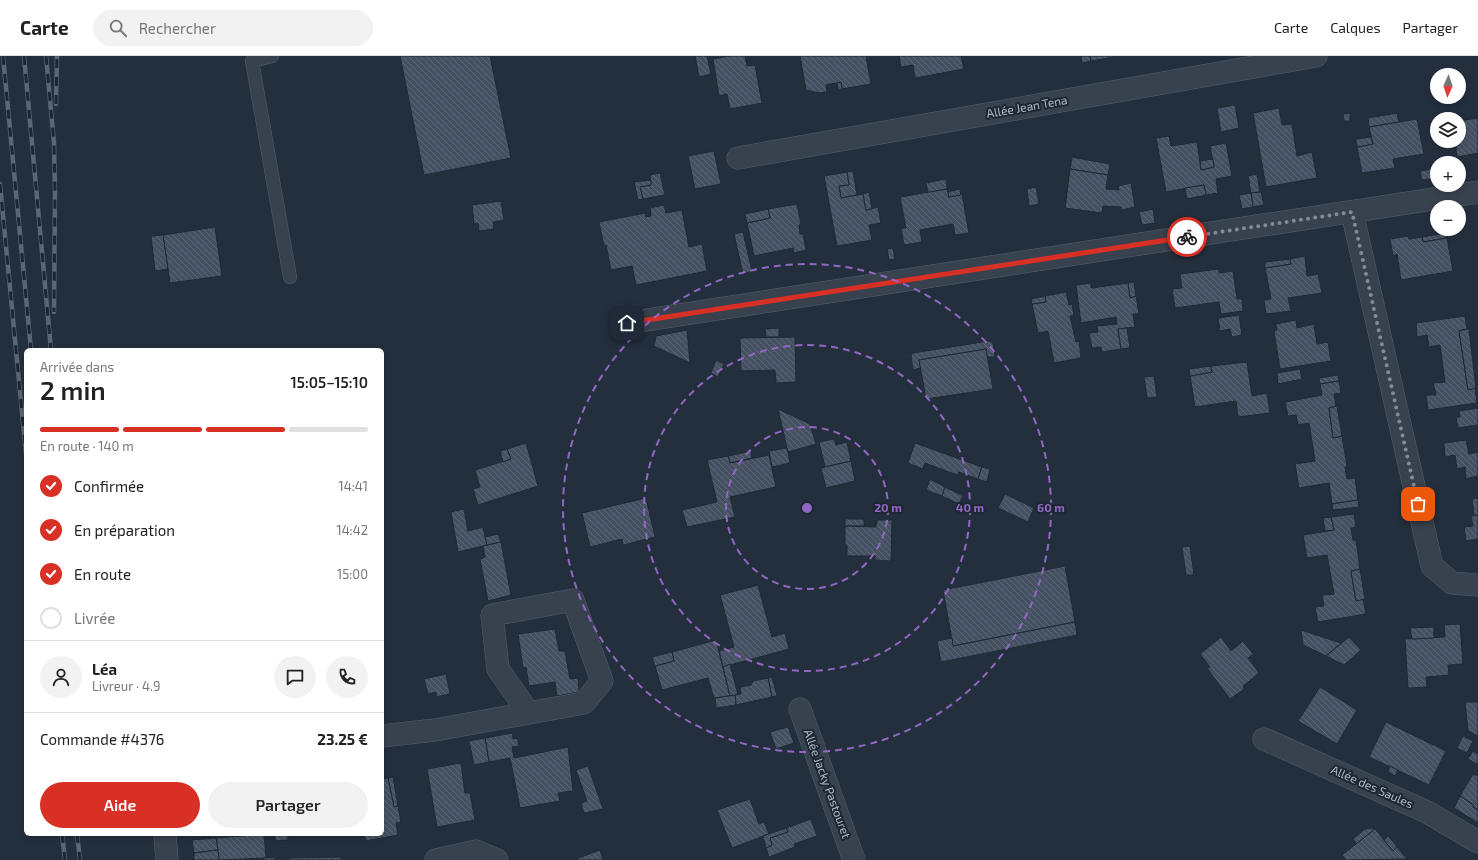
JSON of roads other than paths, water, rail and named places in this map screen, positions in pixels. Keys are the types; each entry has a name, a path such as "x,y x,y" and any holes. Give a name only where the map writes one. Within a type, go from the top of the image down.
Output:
{"street":[{"name":"Allée Jean Tena","path":"738,158 1316,56"},
{"path":"627,323 1478,192"},
{"path":"1352,212 1432,566 1452,583 1478,586"},
{"path":"384,736 435,730 529,713 584,702 602,681 573,600 492,615 498,669 529,713"},
{"name":"Allée Jacky Pastouret","path":"800,709 854,860"},
{"name":"Allée des Saules","path":"1264,739 1427,812 1478,842"},
{"path":"165,836 167,860"},
{"path":"436,860 476,851 497,860"}],"lane":[{"path":"272,56 252,61 290,277"}],"railway":[{"path":"3,56 31,348"},
{"path":"24,56 51,348"},
{"path":"46,56 54,143 54,312"},
{"path":"56,104 57,56"},
{"path":"0,184 24,433"},
{"path":"62,836 65,860"},
{"path":"77,836 80,860"}]}
